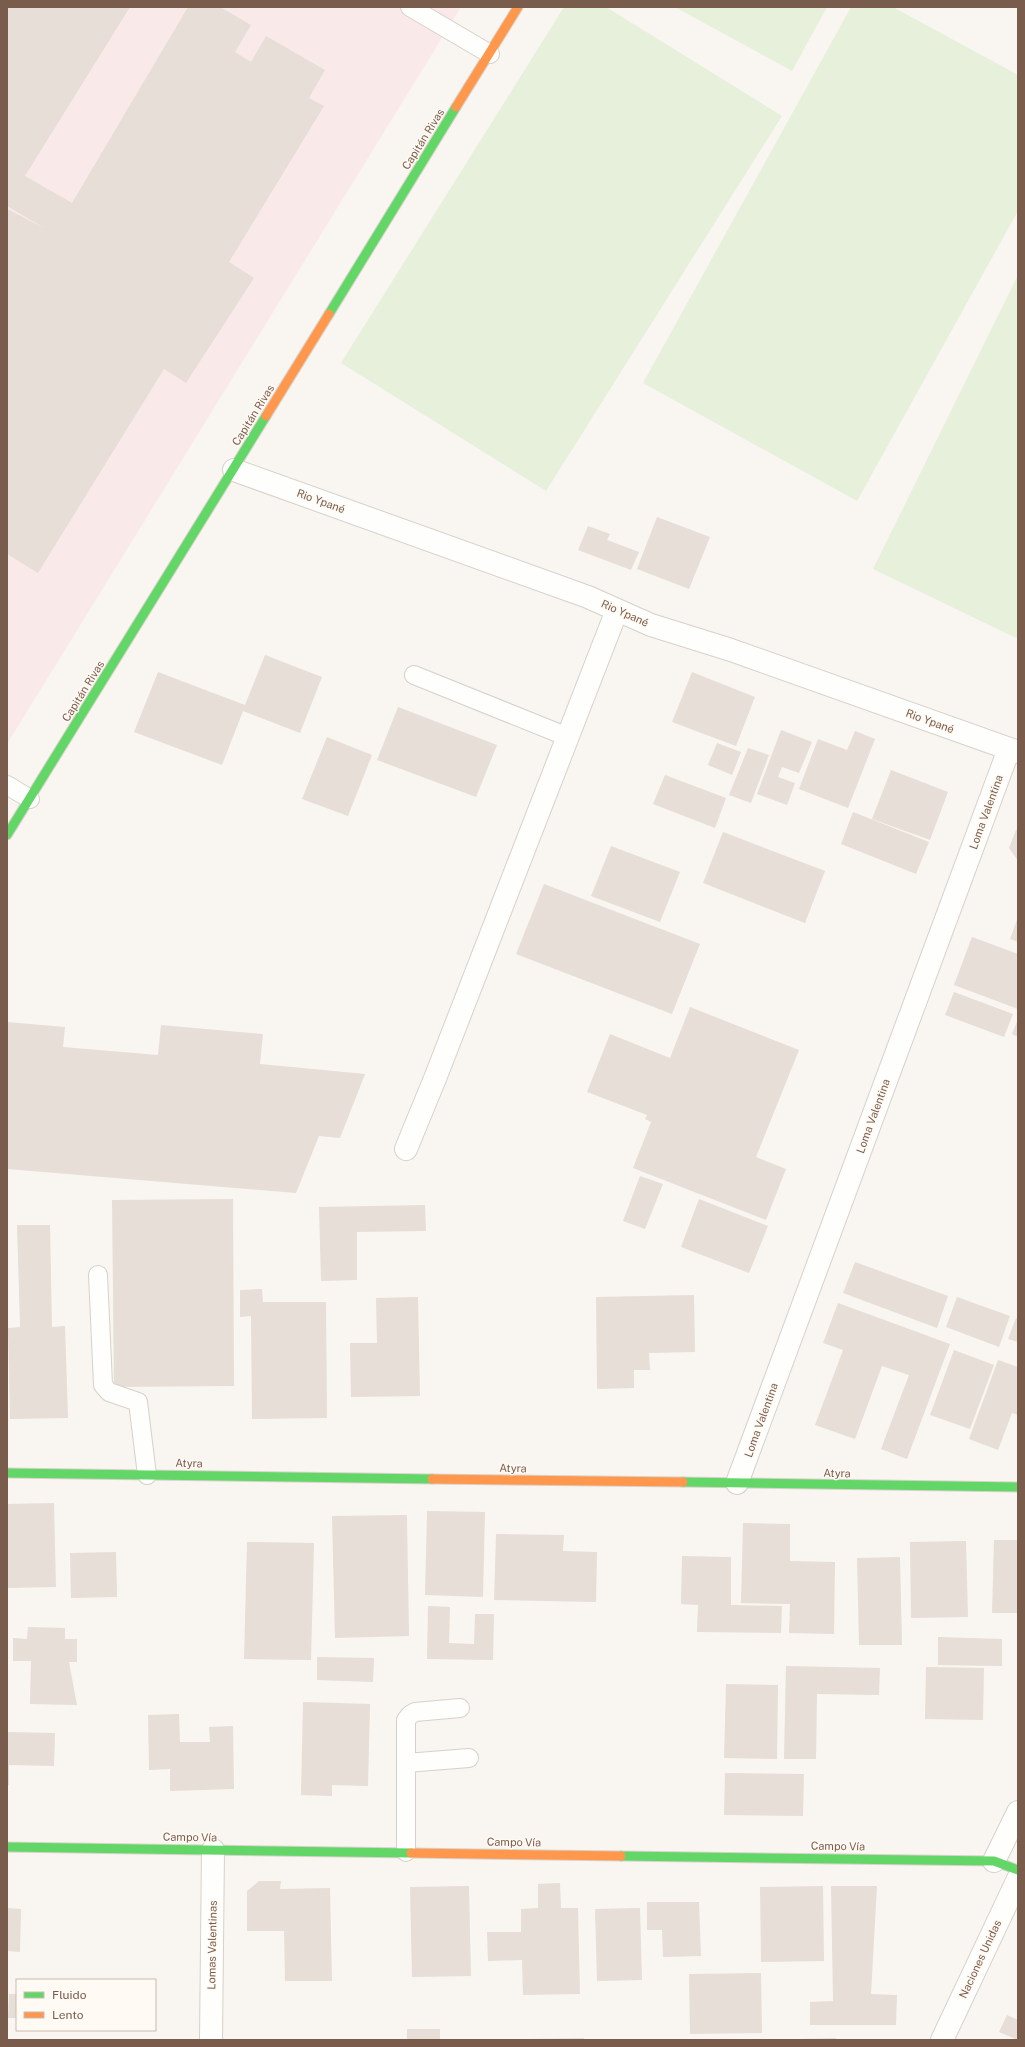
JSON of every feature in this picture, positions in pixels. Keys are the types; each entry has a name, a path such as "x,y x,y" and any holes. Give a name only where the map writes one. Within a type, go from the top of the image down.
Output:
{"street":[{"name":"Capitán Rivas","path":"7,835 234,470 518,7"},
{"name":"Rio Ypané","path":"234,470 588,597 651,624 731,650 1014,750"},
{"path":"406,1149 436,1076 617,610"},
{"name":"Loma Valentina","path":"737,1483 1014,750"},
{"name":"Atyra","path":"7,1473 1018,1487"},
{"path":"994,1861 1018,1812"},
{"name":"Campo Vía","path":"7,1847 994,1861 1018,1870"},
{"name":"Lomas Valentinas","path":"211,2040 213,1850"},
{"name":"Naciones Unidas","path":"942,2040 1018,1879"}],"lane":[{"path":"410,7 490,54"},
{"path":"414,675 568,737"},
{"path":"7,784 30,798"},
{"path":"98,1275 103,1385 109,1392 138,1402 148,1475"},
{"path":"406,1852 406,1720 415,1712 460,1708"},
{"path":"406,1763 469,1758"}],"shaded area":[{"path":"7,7 461,7 7,744"}],"green space":[{"path":"564,7 606,7 782,116 546,491 341,363"},
{"path":"675,7 827,7 792,71"},
{"path":"851,7 893,7 1018,75 1018,211 857,501 643,383"},
{"path":"1018,275 1018,639 873,569"}],"building":[{"path":"7,7 130,7 25,176 72,203 188,7 220,7 251,25 235,52 251,62 266,36 325,70 309,98 324,106 229,262 254,278 186,383 164,369 38,573 7,554 7,209 46,229 7,206"},
{"path":"657,517 710,537 689,589 637,569"},
{"path":"588,526 610,534 607,540 639,552 631,570 578,550"},
{"path":"265,655 322,677 300,733 243,711 222,765 134,732 158,672 245,705"},
{"path":"692,672 755,697 736,746 672,722"},
{"path":"398,707 497,745 476,797 377,760"},
{"path":"781,730 812,742 799,773 782,767 778,777 795,783 787,805 757,794"},
{"path":"855,731 875,739 848,808 799,789 818,739 847,750"},
{"path":"327,737 372,755 348,816 302,799"},
{"path":"717,743 741,752 732,775 708,765"},
{"path":"748,748 769,755 751,803 729,795"},
{"path":"891,770 948,792 930,840 872,819"},
{"path":"665,775 726,798 715,828 653,804"},
{"path":"853,812 929,842 916,874 841,844"},
{"path":"1018,829 1018,861 1009,848 1016,830"},
{"path":"723,832 825,871 805,923 703,883"},
{"path":"611,846 680,872 660,922 591,896"},
{"path":"544,884 700,944 672,1014 516,954"},
{"path":"1018,917 1018,942 1010,939"},
{"path":"972,937 1018,954 1018,1009 954,985"},
{"path":"954,992 1013,1014 1004,1037 945,1015"},
{"path":"690,1007 799,1050 756,1157 786,1169 766,1220 633,1168 651,1122 645,1119 647,1115 587,1092 610,1034 670,1058"},
{"path":"1018,1019 1018,1037 1012,1034"},
{"path":"7,1022 65,1027 63,1047 158,1055 161,1025 263,1034 260,1064 365,1074 340,1138 319,1136 296,1193 7,1169"},
{"path":"640,1176 663,1184 645,1229 623,1221"},
{"path":"233,1199 234,1386 114,1387 112,1200"},
{"path":"699,1199 768,1226 749,1273 681,1247"},
{"path":"425,1205 426,1231 357,1232 357,1280 321,1281 319,1207"},
{"path":"17,1225 50,1225 52,1327 65,1326 68,1418 10,1419 8,1328 20,1327"},
{"path":"855,1262 948,1296 937,1328 843,1293"},
{"path":"262,1289 263,1302 326,1302 327,1418 252,1419 251,1316 240,1317 240,1290"},
{"path":"694,1295 695,1352 649,1353 650,1370 634,1370 634,1388 597,1389 596,1297"},
{"path":"418,1297 420,1396 351,1397 350,1343 377,1343 376,1298"},
{"path":"957,1297 1010,1316 999,1347 946,1327"},
{"path":"838,1303 950,1344 907,1459 881,1449 909,1375 882,1366 855,1439 815,1425 843,1350 823,1343"},
{"path":"1016,1318 1018,1319 1018,1342 1008,1339"},
{"path":"954,1350 994,1365 970,1429 930,1415"},
{"path":"998,1360 1018,1367 1018,1415 1012,1413 998,1450 969,1439"},
{"path":"54,1503 56,1587 7,1588 7,1504"},
{"path":"427,1511 485,1512 483,1597 425,1595"},
{"path":"407,1515 409,1636 335,1638 332,1516"},
{"path":"743,1523 790,1524 790,1561 835,1562 834,1634 789,1633 790,1604 741,1603"},
{"path":"496,1534 564,1535 563,1551 597,1552 596,1602 494,1600"},
{"path":"994,1540 1018,1540 1018,1613 992,1613"},
{"path":"966,1541 968,1617 911,1618 910,1542"},
{"path":"247,1542 314,1543 311,1660 244,1659"},
{"path":"116,1552 117,1597 71,1598 70,1553"},
{"path":"682,1556 731,1557 731,1605 782,1606 781,1633 697,1632 698,1605 681,1604"},
{"path":"900,1557 902,1645 859,1645 857,1558"},
{"path":"428,1606 450,1607 449,1643 474,1644 475,1614 494,1614 493,1660 427,1659"},
{"path":"28,1627 65,1628 65,1639 77,1639 77,1662 69,1662 77,1705 30,1704 31,1661 13,1661 13,1638 27,1639"},
{"path":"938,1637 1002,1639 1002,1666 938,1665"},
{"path":"317,1657 374,1658 373,1682 317,1680"},
{"path":"786,1666 880,1668 879,1695 817,1694 816,1759 784,1759"},
{"path":"926,1667 984,1668 983,1720 925,1719"},
{"path":"726,1684 778,1685 777,1759 724,1758"},
{"path":"303,1702 370,1704 368,1786 332,1785 332,1796 301,1795"},
{"path":"179,1714 180,1742 210,1742 209,1727 233,1726 234,1789 170,1791 170,1769 149,1770 148,1715"},
{"path":"7,1732 55,1733 54,1766 9,1765 9,1785 7,1785"},
{"path":"725,1773 804,1774 803,1816 724,1815"},
{"path":"259,1881 281,1881 280,1889 330,1888 332,1981 285,1981 284,1931 247,1931 247,1891"},
{"path":"560,1883 561,1908 578,1908 580,1994 523,1995 522,1960 488,1961 487,1932 521,1932 521,1909 538,1908 538,1884"},
{"path":"469,1886 471,1976 412,1977 410,1887"},
{"path":"823,1886 824,1961 761,1962 760,1887"},
{"path":"831,1886 877,1886 871,1994 897,1995 896,2025 810,2025 810,2002 833,2001"},
{"path":"647,1902 699,1902 701,1956 663,1957 662,1930 647,1930"},
{"path":"7,1908 21,1909 20,1952 7,1951"},
{"path":"640,1908 642,1980 597,1981 595,1909"},
{"path":"761,1973 762,2033 690,2034 689,1974"},
{"path":"9,1994 16,1994 16,2018 8,2018"},
{"path":"1007,2015 1018,2020 1018,2040 999,2032"},
{"path":"407,2029 440,2029 440,2040 407,2040"},
{"path":"584,2038 584,2040 527,2040 527,2039"},
{"path":"836,2038 836,2040 800,2040 800,2039"}],"traffic: fast":[{"path":"329,314 456,107"},
{"path":"7,835 266,416"},
{"path":"7,1473 432,1479"},
{"path":"683,1482 1018,1487"},
{"path":"7,1847 411,1853"},
{"path":"621,1856 994,1861 1018,1870"}],"traffic: slow":[{"path":"456,107 518,7"},
{"path":"266,416 329,314"},
{"path":"432,1479 683,1482"},
{"path":"411,1853 621,1856"}]}
